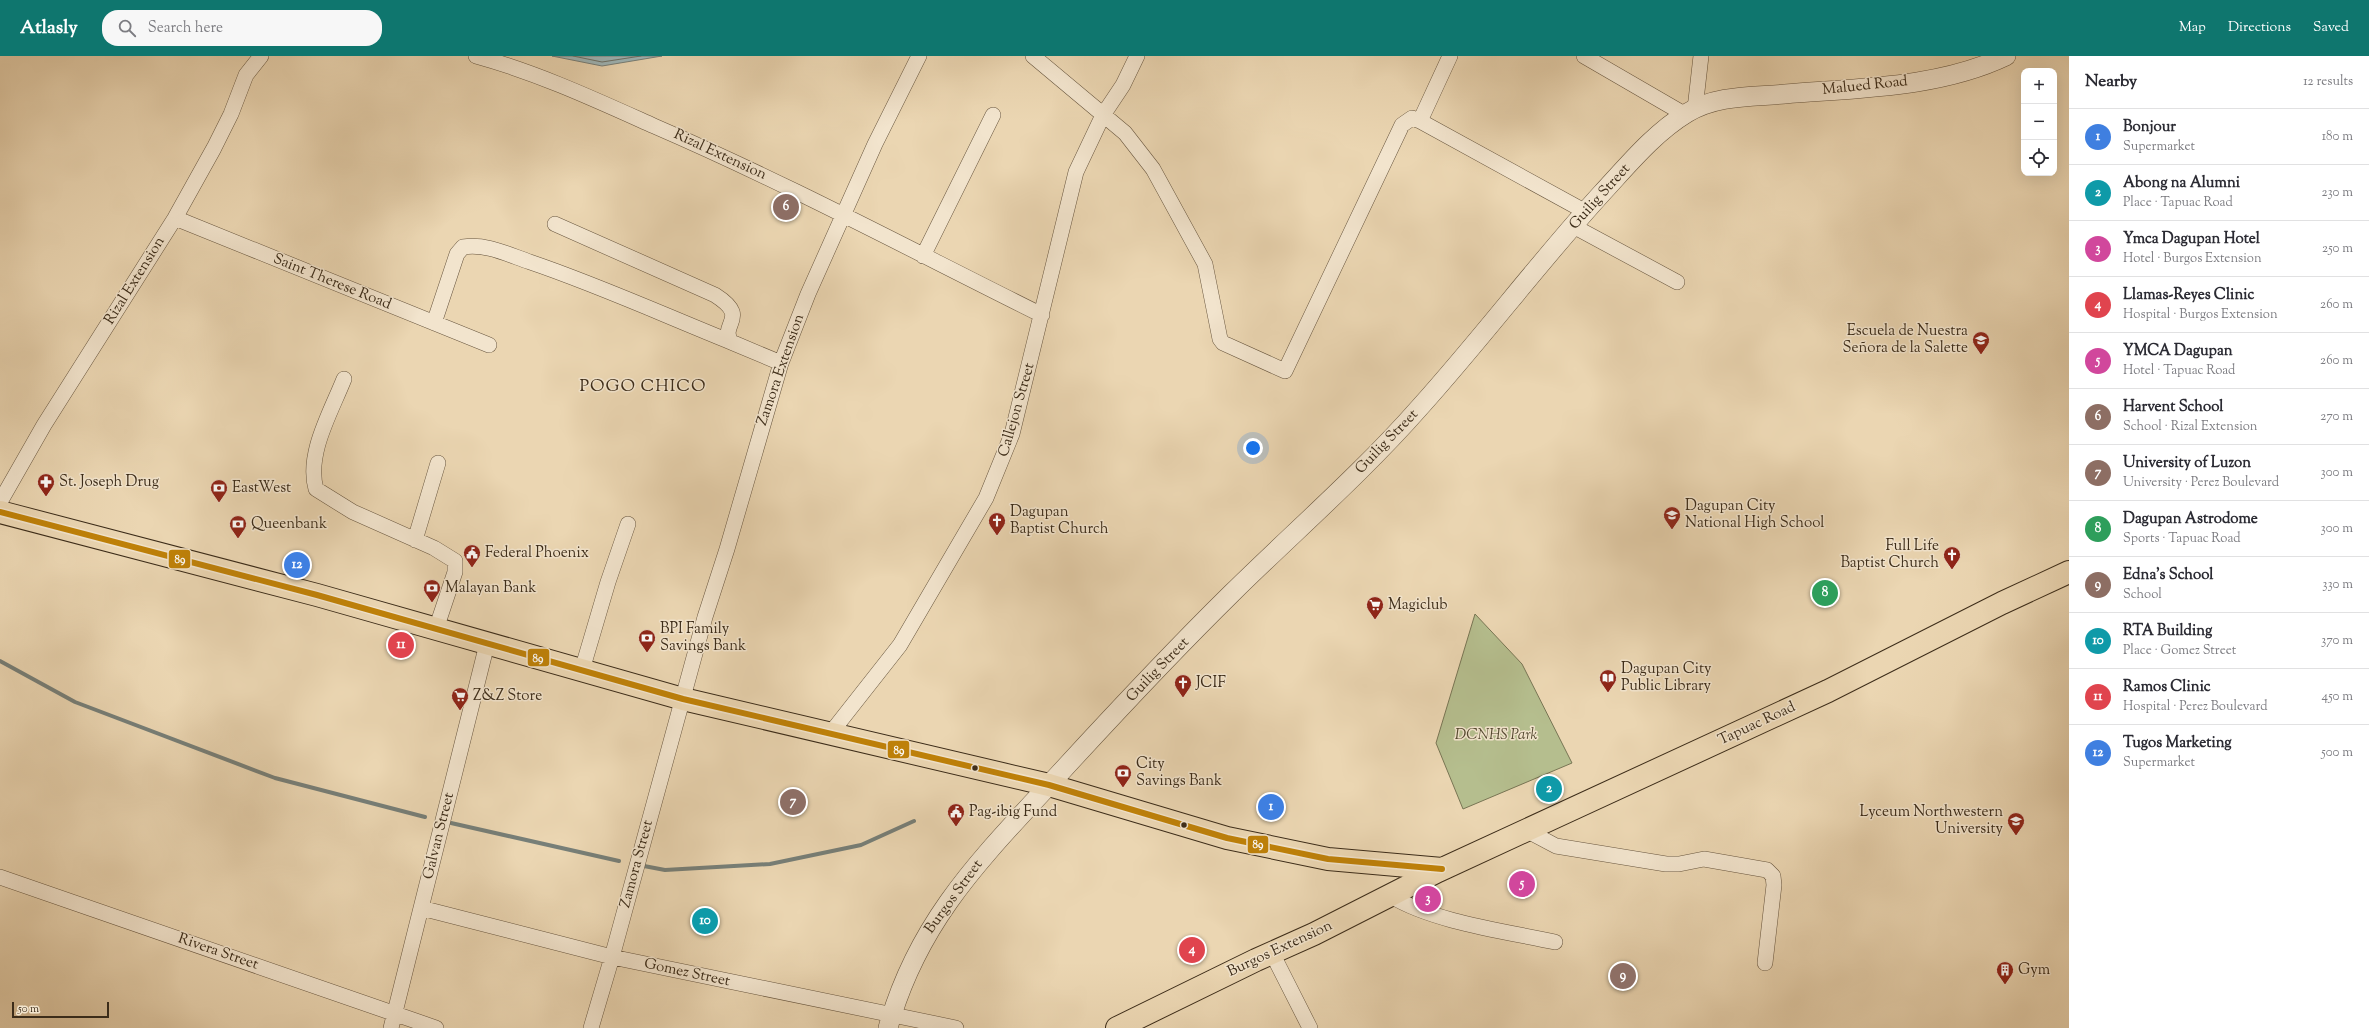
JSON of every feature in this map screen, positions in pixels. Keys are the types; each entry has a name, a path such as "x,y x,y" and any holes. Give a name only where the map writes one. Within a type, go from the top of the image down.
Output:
{"main road":[{"path":"0,512 317,595 683,699 1049,785 1227,838 1334,860 1442,869"},
{"name":"Tapuac Road","path":"1442,869 1811,699 2069,572"},
{"name":"Burgos Extension","path":"1117,1028 1314,934 1442,869"}],"street":[{"name":"Rizal Extension","path":"0,502 44,425 175,218 214,148 246,75 261,56"},
{"name":"Rizal Extension","path":"476,56 512,66 573,90 744,165 1042,315"},
{"name":"Zamora Extension","path":"683,699 705,617 727,549 781,363 808,294 875,144 919,56"},
{"path":"1033,56 1125,133 1144,155 1172,201 1205,264 1220,339 1223,343 1285,371 1402,125 1412,118 1420,120 1586,212"},
{"name":"Callejon Street","path":"830,734 900,645 986,498 1012,434 1076,172 1104,115 1137,56"},
{"path":"1420,120 1450,56"},
{"path":"1584,56 1690,112 1701,56"},
{"name":"Malued Road","path":"1720,99 1896,85 1971,70 2006,56"},
{"name":"Guilig Street","path":"1049,785 1232,593 1366,466 1422,405 1573,226 1658,135 1690,112 1720,99"},
{"path":"923,256 993,115"},
{"name":"Saint Therese Road","path":"175,218 489,345"},
{"path":"555,224 726,301 732,307 734,313 728,336 731,342"},
{"path":"1573,226 1677,282"},
{"path":"434,323 457,254 463,246 474,245 490,248 568,275 781,363"},
{"path":"344,379 318,446 312,475 316,489 353,512 452,558 457,564 436,629"},
{"path":"415,540 438,463"},
{"path":"582,670 608,582 628,524"},
{"name":"Galvan Street","path":"391,1028 486,644"},
{"name":"Zamora Street","path":"591,1028 683,699"},
{"name":"Burgos Street","path":"890,1021 918,950 948,901 972,868 1049,785"},
{"path":"1526,830 1556,846 1585,852 1666,864 1679,864 1704,859 1767,870 1773,876 1774,885 1765,963"},
{"name":"Rivera Street","path":"0,877 436,1028"},
{"path":"1390,896 1405,904 1435,915 1555,942"},
{"name":"Gomez Street","path":"421,908 612,957 890,1021 956,1028"},
{"path":"1272,953 1310,1028"}],"green space":[{"name":"DCNHS Park","path":"1475,614 1522,664 1572,763 1463,809 1436,743"}],"water":[{"path":"552,56 662,56 602,66"}],"waterway":[{"path":"0,661 75,702 275,778 425,817"},
{"path":"644,866 665,870 770,864 861,845 914,821"},
{"path":"451,823 619,861"}],"transit line":[{"name":"89","path":"0,512 317,595 683,699 1049,785 1227,838 1328,859 1442,869"}],"place":[{"name":"Harvent School","path":"786,207"},
{"name":"Escuela de Nuestra Señora de la Salette","path":"1981,355"},
{"name":"St. Joseph Drug","path":"46,497"},
{"name":"EastWest","path":"219,503"},
{"name":"Dagupan City National High School","path":"1672,530"},
{"name":"Dagupan Baptist Church","path":"997,536"},
{"name":"Queenbank","path":"238,539"},
{"name":"Tugos Marketing","path":"297,565"},
{"name":"Federal Phoenix","path":"472,568"},
{"name":"Full Life Baptist Church","path":"1952,570"},
{"name":"Dagupan Astrodome","path":"1825,593"},
{"name":"Malayan Bank","path":"432,603"},
{"name":"Magiclub","path":"1375,620"},
{"name":"Ramos Clinic","path":"401,645"},
{"name":"BPI Family Savings Bank","path":"647,653"},
{"name":"Dagupan City Public Library","path":"1608,693"},
{"name":"JCIF","path":"1183,698"},
{"name":"Z&Z Store","path":"460,711"},
{"name":"City Savings Bank","path":"1123,788"},
{"name":"Abong na Alumni","path":"1549,789"},
{"name":"University of Luzon","path":"793,802"},
{"name":"Bonjour","path":"1271,807"},
{"name":"Pag-ibig Fund","path":"956,827"},
{"name":"Lyceum Northwestern University","path":"2016,836"},
{"name":"YMCA Dagupan","path":"1522,884"},
{"name":"Ymca Dagupan Hotel","path":"1428,899"},
{"name":"RTA Building","path":"705,921"},
{"name":"Llamas-Reyes Clinic","path":"1192,950"},
{"name":"Edna's School","path":"1623,976"},
{"name":"Gym","path":"2005,985"}],"district":[{"name":"POGO CHICO","path":"643,387"}]}
